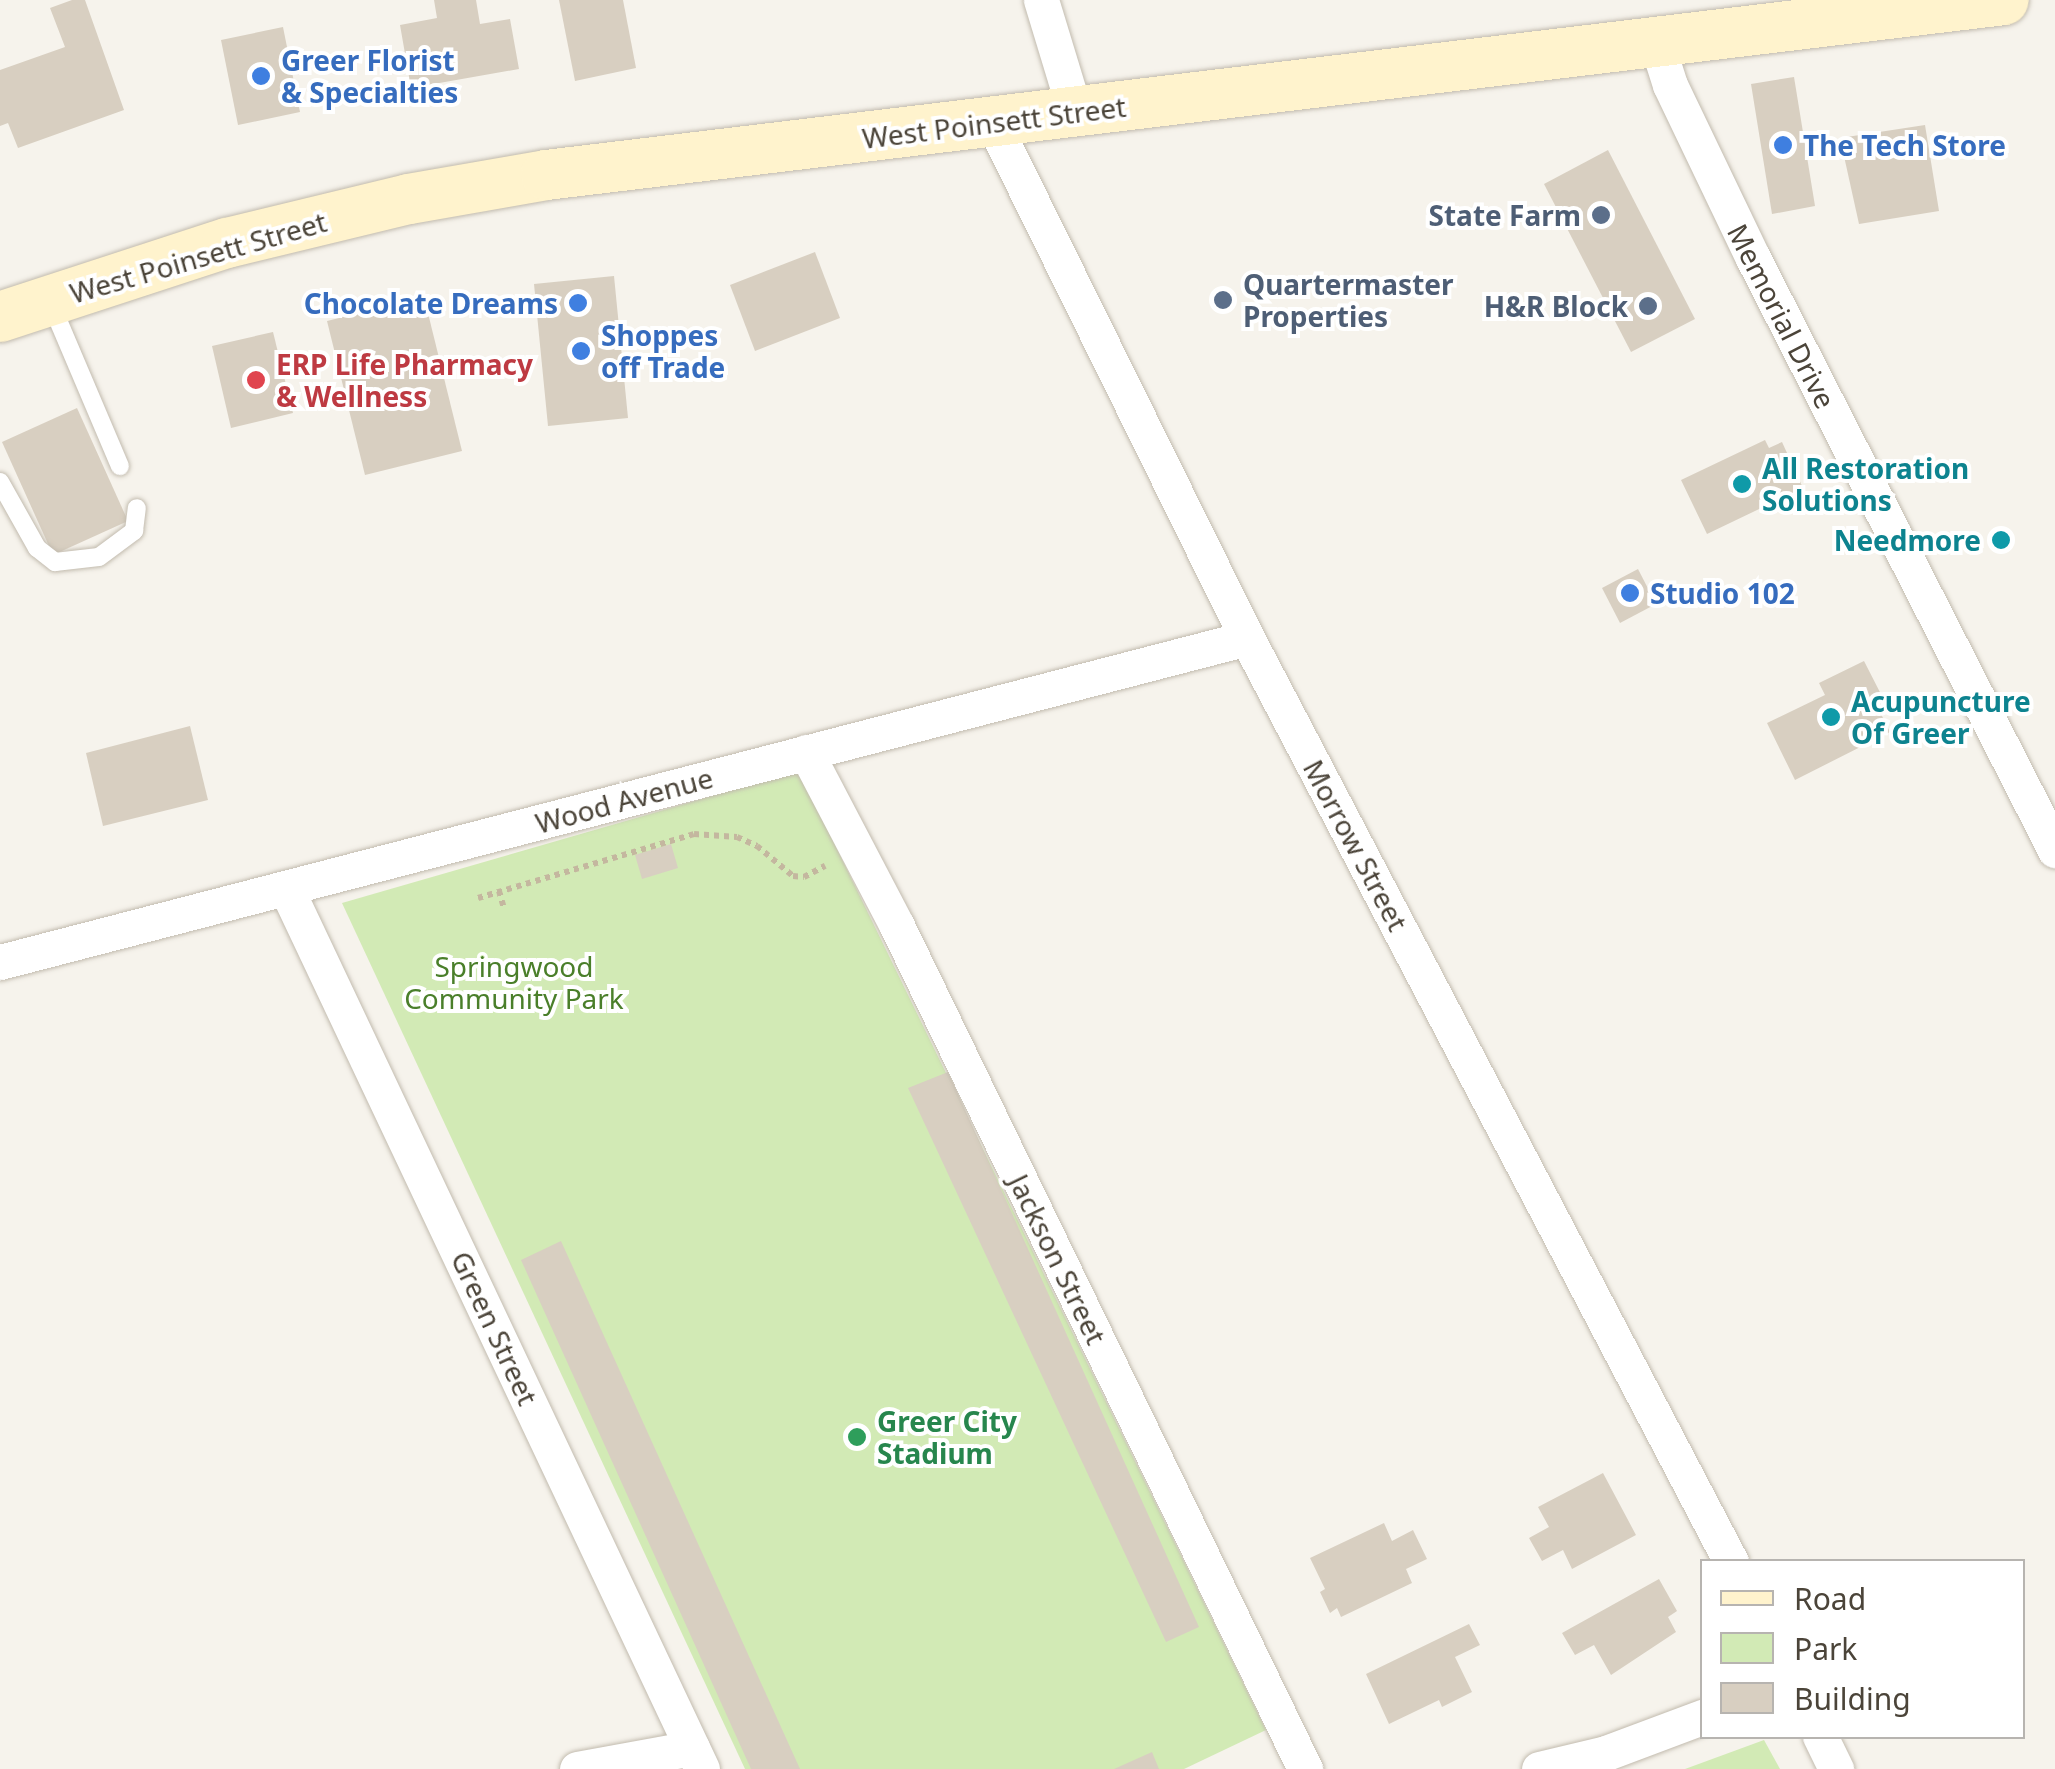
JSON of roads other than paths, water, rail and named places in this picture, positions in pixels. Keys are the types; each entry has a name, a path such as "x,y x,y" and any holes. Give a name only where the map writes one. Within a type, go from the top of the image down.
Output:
{"main road":[{"name":"West Poinsett Street","path":"0,317 228,243 408,198 546,175 1657,44 1823,11 2004,0"}],"street":[{"path":"1041,0 1075,112"},
{"name":"Memorial Drive","path":"1657,44 1670,84 1752,258 2055,850"},
{"name":"Morrow Street","path":"993,123 1248,638 1728,1559"},
{"name":"Wood Avenue","path":"0,962 1248,638"},
{"name":"Jackson Street","path":"806,752 1305,1769"},
{"name":"Green Street","path":"286,888 697,1758"},
{"path":"1539,1769 1606,1752 1700,1718"},
{"path":"1821,1739 1836,1769"},
{"path":"577,1769 697,1758"}],"lane":[{"path":"50,301 120,466"},
{"path":"0,482 37,548 55,562 98,557 134,530 137,508"}],"place":[{"name":"Greer Florist & Specialties","path":"261,76"},
{"name":"The Tech Store","path":"1783,145"},
{"name":"State Farm","path":"1601,215"},
{"name":"Quartermaster Properties","path":"1223,300"},
{"name":"Chocolate Dreams","path":"578,303"},
{"name":"H&R Block","path":"1648,306"},
{"name":"Shoppes off Trade","path":"581,351"},
{"name":"ERP Life Pharmacy & Wellness","path":"256,380"},
{"name":"All Restoration Solutions","path":"1742,484"},
{"name":"Needmore","path":"2001,540"},
{"name":"Studio 102","path":"1630,593"},
{"name":"Acupuncture Of Greer","path":"1831,717"},
{"name":"Greer City Stadium","path":"857,1437"}],"park label":[{"name":"Springwood Community Park","path":"514,982"}]}
